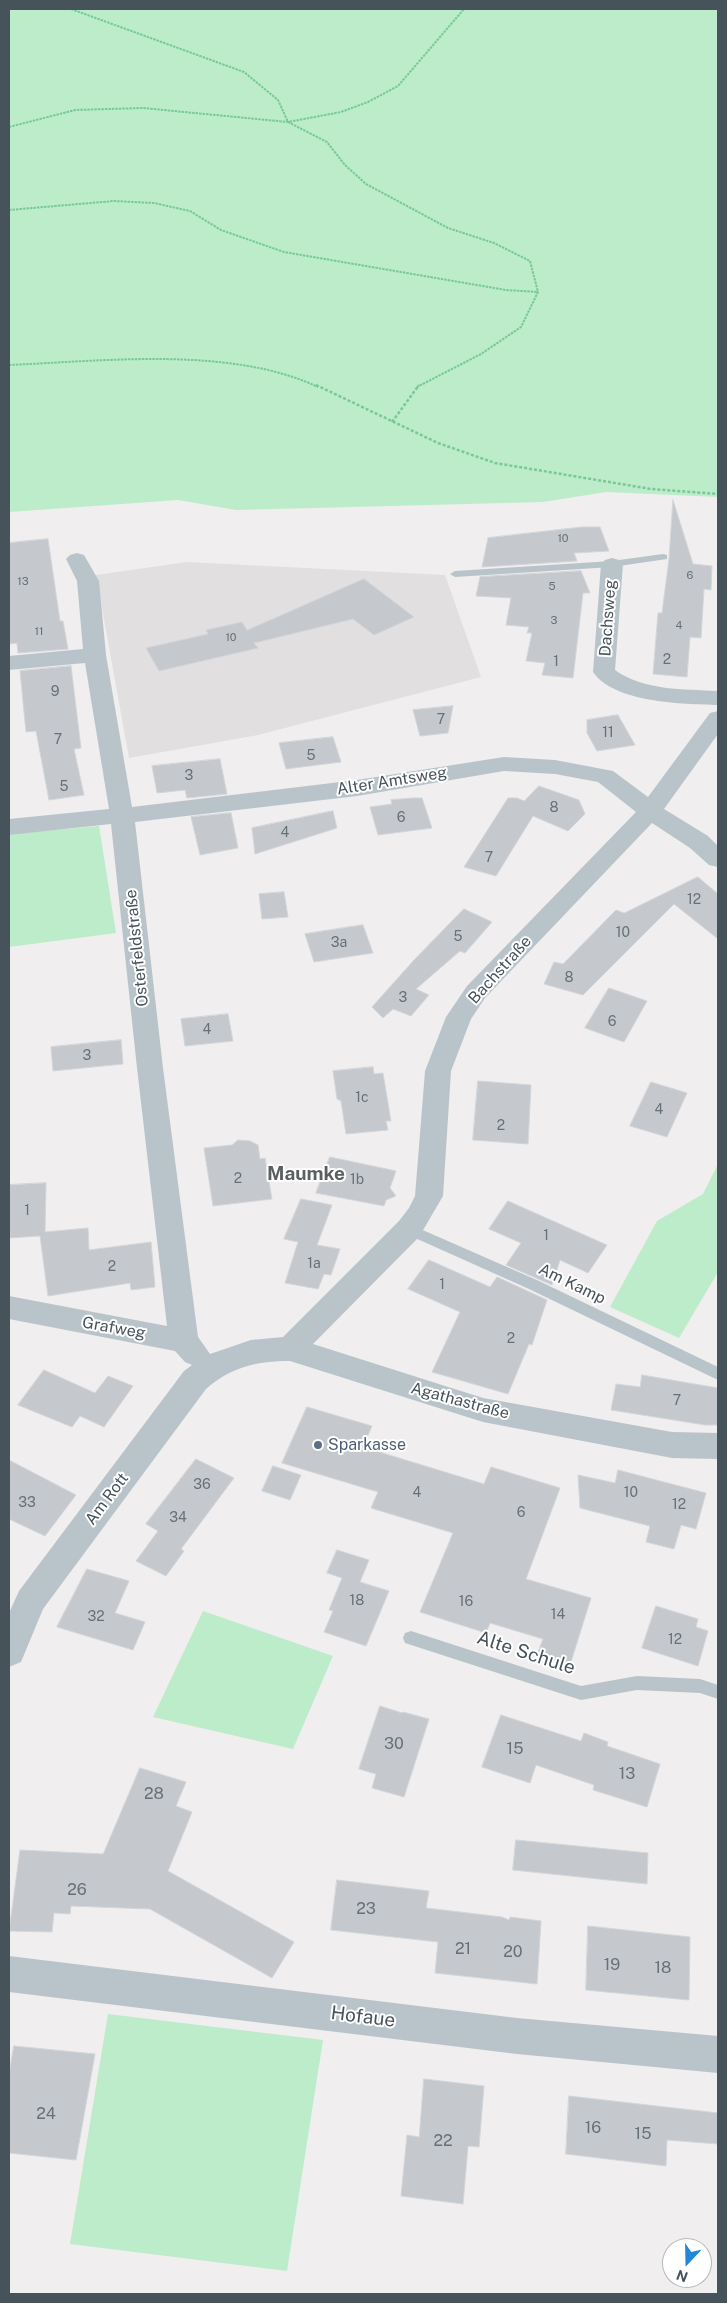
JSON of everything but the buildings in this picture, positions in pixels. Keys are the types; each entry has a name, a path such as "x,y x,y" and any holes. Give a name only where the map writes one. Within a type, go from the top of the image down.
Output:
{"street":[{"name":"Osterfeldstraße","path":"78,559 88,581 94,655 122,814 151,1078 184,1341"},
{"name":"Dachsweg","path":"612,564 604,672 614,681 664,694 718,698"},
{"path":"9,663 94,655"},
{"name":"Bachstraße","path":"290,1349 420,1215 429,1196 438,1071 459,1017 476,992 650,811 718,718"},
{"name":"Alter Amtsweg","path":"9,827 223,805 357,788 504,764 555,767 605,776 650,811 699,842 718,859"},
{"name":"Grafweg","path":"9,1308 184,1341"},
{"path":"184,1341 208,1369"},
{"name":"Agathastraße","path":"208,1369 231,1357 251,1351 271,1348 290,1349 483,1410 672,1445 718,1446"},
{"name":"Am Rott","path":"11,1640 30,1601 195,1380 208,1369"},
{"name":"Hofaue","path":"9,1974 517,2036 718,2055"}],"lane":[{"name":"Dachsweg","path":"455,574 612,564 662,557"},
{"name":"Am Kamp","path":"408,1229 534,1285 718,1374"},
{"name":"Alte Schule","path":"411,1638 581,1693 637,1683 700,1686 718,1692"}],"path":[{"path":"71,9 244,72 278,100 288,122 327,142 345,165 366,184 448,228 494,243 530,261 538,292 521,327 481,354 416,387 392,422"},
{"path":"9,127 75,110 143,108 288,122 341,112 368,102 398,86 464,9"},
{"path":"9,210 73,203 114,201 154,203 190,211 221,230 284,252 506,290 538,292"},
{"path":"9,365 171,359 196,360 274,370 302,379 438,443 495,463 651,489 718,494"}],"shaded area":[{"path":"187,562 445,575 481,677 258,735 129,758 96,575"}],"green space":[{"path":"9,9 718,9 718,497 606,492 543,502 236,510 178,500 9,512"},
{"path":"99,826 116,933 9,947 9,834"},
{"path":"718,1164 718,1272 679,1338 610,1307 657,1221 703,1194"},
{"path":"203,1611 333,1656 293,1749 153,1717"},
{"path":"108,2014 323,2040 287,2271 70,2244"}],"place":[{"name":"Sparkasse","path":"318,1445"}],"district":[{"name":"Maumke","path":"306,1174"}]}
